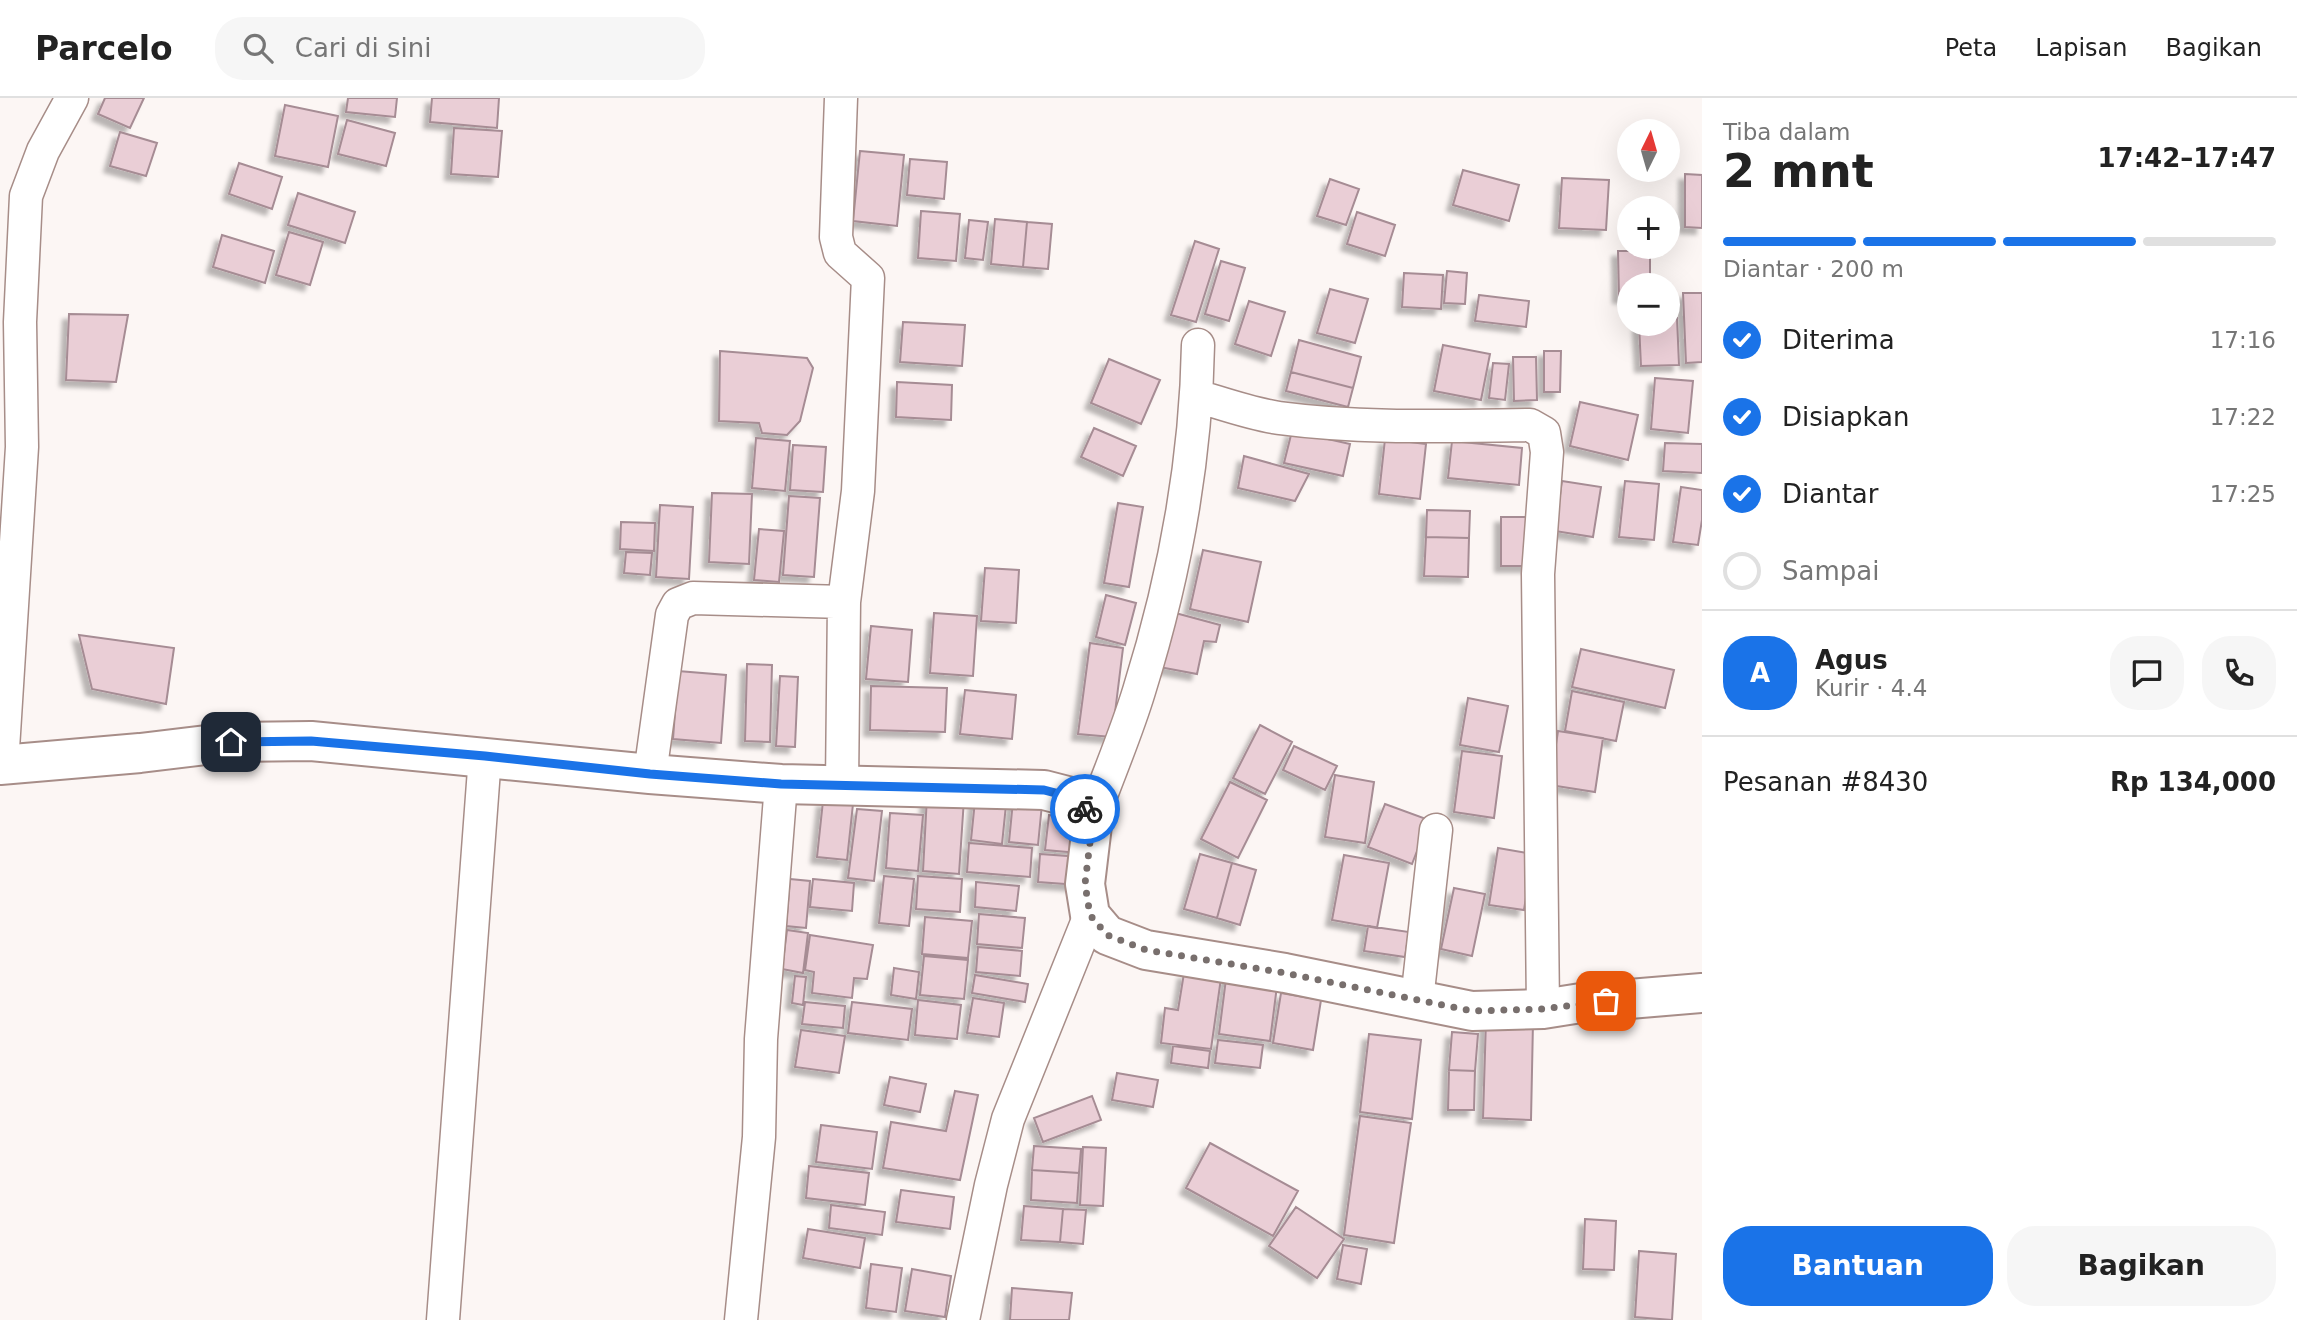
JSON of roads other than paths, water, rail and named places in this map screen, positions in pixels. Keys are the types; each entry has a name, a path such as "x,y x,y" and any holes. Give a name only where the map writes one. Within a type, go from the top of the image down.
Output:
{"street":[{"path":"72,98 43,151 26,196 20,321 22,447 1,765 231,742 311,741 781,784 1044,790 1075,798 1093,817"},
{"path":"841,98 836,237 840,253 868,278 858,491 844,602 842,785"},
{"path":"963,1320 991,1185 1008,1119 1090,915 1085,884 1093,817 1139,692 1175,554 1197,396 1198,345"},
{"path":"1197,396 1276,418 1380,426 1530,425 1544,433 1547,452 1538,574 1543,1009"},
{"path":"650,774 672,615 678,604 693,597 844,602"},
{"path":"443,1320 485,756"},
{"path":"741,1320 759,1137 761,1039 781,784"},
{"path":"1417,1000 1436,830"},
{"path":"1090,915 1107,935 1146,950 1285,973 1472,1011 1543,1009 1702,994"}]}
